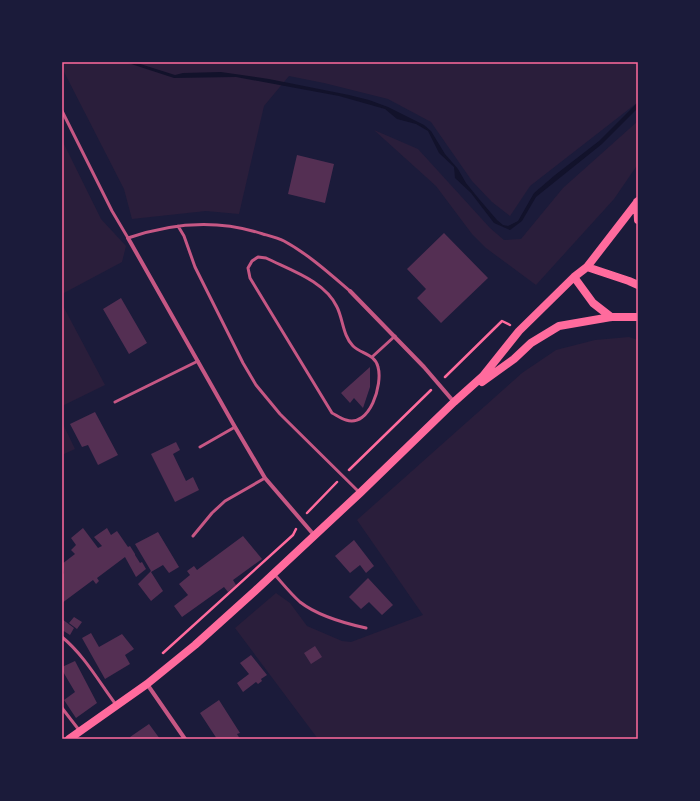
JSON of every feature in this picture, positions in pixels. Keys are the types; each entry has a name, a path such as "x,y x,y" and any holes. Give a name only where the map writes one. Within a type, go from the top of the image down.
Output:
{"main road":[{"path":"638,202 638,220"},
{"path":"69,739 147,684 195,645 360,493 483,376 519,331 574,277 587,267 638,202"},
{"path":"587,267 638,285"},
{"path":"574,277 592,303 612,317"},
{"path":"454,402 514,360 531,343 559,326 612,317 638,317"}],"street":[{"path":"128,238 265,478 314,536"},
{"path":"350,291 395,336 454,402"},
{"path":"147,684 185,739"}],"lane":[{"path":"62,111 112,210 128,238 149,231 195,224 214,224 244,228 283,241 312,259 350,291"},
{"path":"178,226 184,236 195,267 243,363 256,385 280,414 360,493"},
{"path":"258,257 266,258 314,282 332,298 338,308 349,340 353,346 372,357 378,366 379,379 372,406 367,414 357,420 346,421 332,413 250,278 248,268 252,261 258,257"},
{"path":"372,357 395,336"},
{"path":"115,402 198,361"},
{"path":"200,447 235,427"},
{"path":"193,536 212,513 225,501 265,478"},
{"path":"274,573 300,602 308,607 347,624 366,628"},
{"path":"62,637 76,649 86,661 117,706"},
{"path":"62,708 80,731"}],"shaded area":[{"path":"62,62 638,62 638,102 530,186 510,216 492,202 472,181 431,122 388,99 289,76 264,106 239,214 206,211 132,219 124,189 62,68"},
{"path":"125,62 134,62 175,75 183,73 221,72 269,79 349,95 388,107 424,125 431,131 445,154 458,169 466,183 497,220 503,225 508,226 518,221 534,193 599,141 638,102 638,108 602,144 536,197 522,221 510,230 494,223 471,193 455,178 454,167 439,153 428,131 416,124 397,119 385,109 339,96 236,77 174,78"},
{"path":"638,121 638,164 614,199 536,285 486,248 472,234 436,186 374,130 418,149 490,228 504,240 521,239 563,188"},
{"path":"62,140 101,219 126,246 122,262 62,294"},
{"path":"62,304 105,385 62,406"},
{"path":"629,337 638,340 638,739 318,739 235,628 276,593 290,603 307,626 342,641 351,642 423,615 357,520 522,373 556,350 595,340"},
{"path":"62,422 75,449 62,455"}],"building":[{"path":"297,155 334,164 325,203 288,194"},
{"path":"444,233 488,278 441,323 417,298 426,289 407,269"},
{"path":"121,298 147,343 129,354 103,309"},
{"path":"370,367 370,387 363,408 354,398 350,403 341,393"},
{"path":"95,412 118,455 98,465 88,445 82,447 70,424"},
{"path":"176,442 180,450 173,454 186,481 193,477 199,490 175,502 151,454"},
{"path":"83,528 98,548 102,546 94,537 107,528 111,535 117,531 128,547 130,546 140,563 142,562 146,569 136,577 125,557 97,578 99,581 96,584 93,580 62,603 62,575 64,573 62,564 75,554 71,550 76,545 71,538"},
{"path":"158,532 179,567 169,573 163,565 151,572 163,591 151,601 138,584 151,571 135,544"},
{"path":"243,536 262,559 233,580 236,585 228,592 224,587 182,617 174,606 188,595 179,584 190,575 187,571 194,566 197,570"},
{"path":"354,540 374,566 366,573 360,565 350,573 335,556"},
{"path":"368,578 393,605 382,615 369,602 361,609 349,597"},
{"path":"74,617 82,622 77,629 69,623"},
{"path":"62,619 74,628 70,635 62,630"},
{"path":"91,633 99,647 122,634 134,649 125,655 130,664 105,679 82,638"},
{"path":"315,646 322,657 311,664 304,653"},
{"path":"251,655 267,675 261,679 262,681 258,684 256,682 243,692 237,683 249,674 240,663"},
{"path":"75,661 97,703 76,718 64,700 75,692 62,670 62,667"},
{"path":"219,700 240,733 237,734 240,739 217,739 200,713"},
{"path":"149,724 160,739 131,739 130,737"}]}
